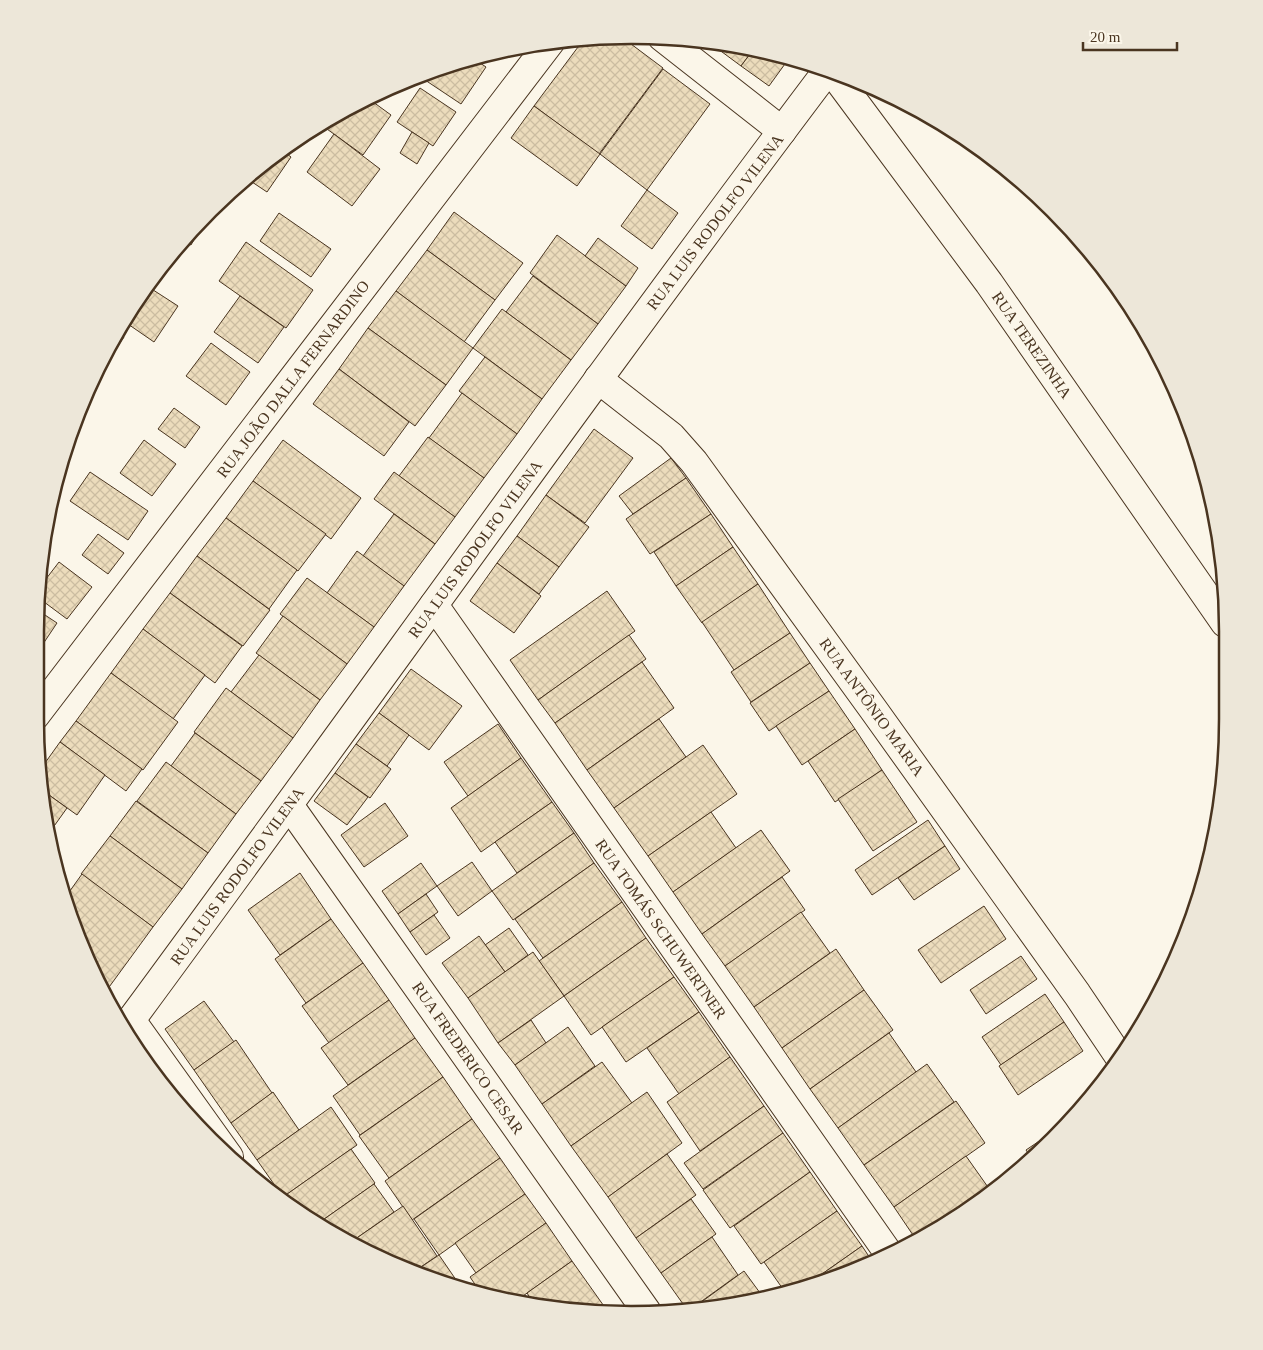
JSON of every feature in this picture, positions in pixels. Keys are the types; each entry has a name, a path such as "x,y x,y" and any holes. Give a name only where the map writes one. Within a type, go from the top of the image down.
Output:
{"street":[{"path":"674,45 782,131"},
{"name":"RUA JOÃO DALLA FERNARDINO","path":"44,704 543,51"},
{"name":"RUA LUIS RODOLFO VILENA","path":"129,1022 289,805 598,379 824,76"},
{"name":"RUA TEREZINHA","path":"840,82 989,282 1219,614"},
{"name":"RUA ANTÔNIO MARIA","path":"598,379 671,436 694,462 873,709 1115,1051"},
{"name":"RUA TOMÁS SCHUWERTNER","path":"434,605 885,1249"},
{"name":"RUA FREDERICO CESAR","path":"289,805 643,1306"},
{"path":"134,1032 193,1109"}],"building":[{"path":"631,44 663,68 599,154 534,106 578,47"},
{"path":"721,51 749,56 741,66"},
{"path":"749,56 785,64 769,86 741,66"},
{"path":"481,64 486,67 461,104 426,81"},
{"path":"663,69 710,104 647,190 600,154"},
{"path":"420,88 456,112 433,146 397,122"},
{"path":"374,103 391,115 363,155 327,129"},
{"path":"534,106 600,154 577,186 511,138"},
{"path":"412,132 429,143 417,164 400,153"},
{"path":"334,134 380,169 352,206 307,172"},
{"path":"288,155 291,157 267,192 253,183"},
{"path":"647,190 678,213 652,249 621,226"},
{"path":"454,212 523,263 495,300 427,250"},
{"path":"279,213 331,249 311,277 260,241"},
{"path":"557,235 626,286 598,324 530,273"},
{"path":"598,238 638,268 626,286 585,256"},
{"path":"246,242 313,290 286,328 219,281"},
{"path":"427,250 495,300 464,342 396,291"},
{"path":"533,276 598,324 571,360 506,312"},
{"path":"154,290 178,306 154,342 130,325"},
{"path":"396,291 473,348 446,385 368,328"},
{"path":"240,296 284,327 258,363 214,332"},
{"path":"502,309 571,360 542,399 473,348"},
{"path":"368,328 446,385 415,426 339,369"},
{"path":"211,343 250,372 226,405 186,376"},
{"path":"485,357 542,399 517,434 459,391"},
{"path":"339,369 409,422 384,456 313,404"},
{"path":"462,393 517,434 484,478 429,438"},
{"path":"174,408 200,427 185,448 158,429"},
{"path":"594,429 633,458 585,523 546,495"},
{"path":"428,437 484,478 455,517 399,476"},
{"path":"144,440 176,464 152,496 120,473"},
{"path":"283,440 361,498 331,539 253,481"},
{"path":"671,458 686,478 633,514 619,496"},
{"path":"90,472 148,511 128,540 70,501"},
{"path":"394,472 455,517 435,544 374,499"},
{"path":"686,478 711,514 650,554 626,519"},
{"path":"253,481 326,534 298,571 226,518"},
{"path":"546,495 589,527 559,567 517,536"},
{"path":"394,514 435,544 404,586 363,556"},
{"path":"711,514 733,547 676,586 654,552"},
{"path":"226,518 297,570 269,609 197,556"},
{"path":"98,534 124,553 108,574 82,555"},
{"path":"517,536 559,567 539,594 497,563"},
{"path":"733,547 758,584 702,623 676,586"},
{"path":"357,551 404,586 374,627 327,593"},
{"path":"197,556 270,610 243,646 170,593"},
{"path":"59,562 92,587 67,619 45,602 47,578"},
{"path":"497,563 541,596 514,633 470,601"},
{"path":"307,578 374,627 347,664 280,614"},
{"path":"758,584 790,633 734,670 702,622"},
{"path":"607,591 635,631 538,700 510,660"},
{"path":"170,593 242,646 215,683 143,629"},
{"path":"44,615 57,623 44,642"},
{"path":"283,616 347,664 320,700 256,653"},
{"path":"143,629 205,675 173,719 111,673"},
{"path":"790,633 810,663 751,702 731,672"},
{"path":"629,635 646,659 555,723 538,700"},
{"path":"259,655 320,700 293,738 231,692"},
{"path":"642,662 674,708 587,770 555,723"},
{"path":"810,663 829,691 769,731 750,703"},
{"path":"411,669 462,706 429,750 379,713"},
{"path":"111,673 178,722 143,770 76,721"},
{"path":"226,688 293,738 261,781 194,732"},
{"path":"829,691 855,729 802,765 776,726"},
{"path":"379,713 409,735 387,766 356,744"},
{"path":"659,719 686,757 614,808 587,770"},
{"path":"76,721 142,769 126,791 60,742"},
{"path":"498,724 521,758 468,796 444,762"},
{"path":"855,729 882,770 835,802 808,761"},
{"path":"195,733 261,781 236,814 171,766"},
{"path":"60,742 105,775 77,815 49,795 46,762"},
{"path":"356,744 391,769 370,798 335,773"},
{"path":"703,745 737,794 648,856 614,808"},
{"path":"521,758 552,802 481,852 451,808"},
{"path":"166,762 236,814 208,853 137,801"},
{"path":"882,770 917,822 873,851 838,799"},
{"path":"335,773 368,797 347,825 314,801"},
{"path":"49,795 67,808 54,826"},
{"path":"136,801 208,853 182,889 110,836"},
{"path":"552,802 574,833 517,873 495,842"},
{"path":"385,803 408,836 364,867 341,835"},
{"path":"711,812 736,848 673,892 648,856"},
{"path":"928,820 945,846 872,895 855,870"},
{"path":"761,830 790,871 702,934 673,892"},
{"path":"574,833 594,863 513,920 492,891"},
{"path":"110,836 182,889 153,927 81,874"},
{"path":"945,846 960,869 914,900 898,878"},
{"path":"472,862 492,891 458,916 437,886"},
{"path":"421,863 437,886 398,914 382,891"},
{"path":"594,863 622,902 543,958 515,919"},
{"path":"300,873 331,919 280,955 248,910"},
{"path":"82,874 153,927 109,987 88,943 70,891"},
{"path":"782,877 805,910 725,966 702,934"},
{"path":"426,894 438,912 410,932 398,914"},
{"path":"622,902 646,938 564,996 539,961"},
{"path":"984,906 1006,939 941,983 918,950"},
{"path":"801,912 830,953 754,1007 725,966"},
{"path":"434,915 450,938 426,955 410,932"},
{"path":"331,919 363,963 306,1003 275,959"},
{"path":"509,928 528,955 505,972 485,945"},
{"path":"479,936 505,972 468,998 442,963"},
{"path":"646,938 674,977 591,1035 564,996"},
{"path":"836,949 864,990 782,1048 754,1007"},
{"path":"533,952 564,996 498,1043 468,998"},
{"path":"1021,956 1037,979 986,1014 970,990"},
{"path":"363,963 389,1000 329,1043 302,1006"},
{"path":"674,977 699,1012 626,1062 602,1027"},
{"path":"864,990 893,1030 810,1089 782,1048"},
{"path":"1045,994 1064,1022 1001,1065 982,1037"},
{"path":"389,1000 415,1038 348,1085 321,1048"},
{"path":"204,1001 234,1042 194,1070 165,1029"},
{"path":"699,1012 730,1057 679,1094 647,1048"},
{"path":"531,1020 546,1043 515,1065 498,1043"},
{"path":"1064,1022 1083,1051 1018,1095 999,1066"},
{"path":"568,1027 595,1066 542,1104 515,1065"},
{"path":"889,1033 916,1072 838,1128 810,1089"},
{"path":"415,1038 443,1077 360,1135 333,1096"},
{"path":"236,1040 272,1093 231,1123 194,1070"},
{"path":"730,1057 764,1106 700,1151 667,1102"},
{"path":"602,1062 632,1103 571,1146 542,1104"},
{"path":"927,1064 954,1102 864,1165 838,1128"},
{"path":"443,1077 472,1119 389,1178 359,1136"},
{"path":"273,1092 299,1130 257,1160 231,1123"},
{"path":"647,1092 682,1143 608,1197 571,1146"},
{"path":"956,1101 985,1143 894,1207 864,1165"},
{"path":"764,1106 783,1133 703,1189 684,1163"},
{"path":"331,1107 357,1145 287,1194 275,1186 257,1160"},
{"path":"472,1119 500,1158 412,1220 385,1181"},
{"path":"783,1133 810,1172 730,1228 703,1190"},
{"path":"1040,1141 1027,1152 1026,1150"},
{"path":"351,1149 375,1183 324,1219 287,1194"},
{"path":"667,1154 696,1195 636,1238 608,1197"},
{"path":"966,1156 987,1186 958,1207 913,1235 894,1207"},
{"path":"500,1158 525,1194 439,1255 414,1219"},
{"path":"810,1172 837,1211 761,1264 734,1226"},
{"path":"374,1184 394,1212 357,1238 324,1219"},
{"path":"525,1194 546,1223 476,1273 455,1243"},
{"path":"691,1199 716,1234 661,1273 636,1238"},
{"path":"403,1206 437,1256 421,1267 357,1238"},
{"path":"837,1211 862,1246 821,1275 781,1287 764,1262"},
{"path":"546,1223 572,1261 523,1296 475,1285 470,1277"},
{"path":"712,1237 738,1275 701,1302 683,1304 661,1273"},
{"path":"862,1246 869,1256 856,1262 821,1275"},
{"path":"439,1255 455,1279 443,1275 421,1267"},
{"path":"572,1261 603,1305 530,1297 527,1293"},
{"path":"744,1271 759,1292 746,1295 702,1302"}]}
